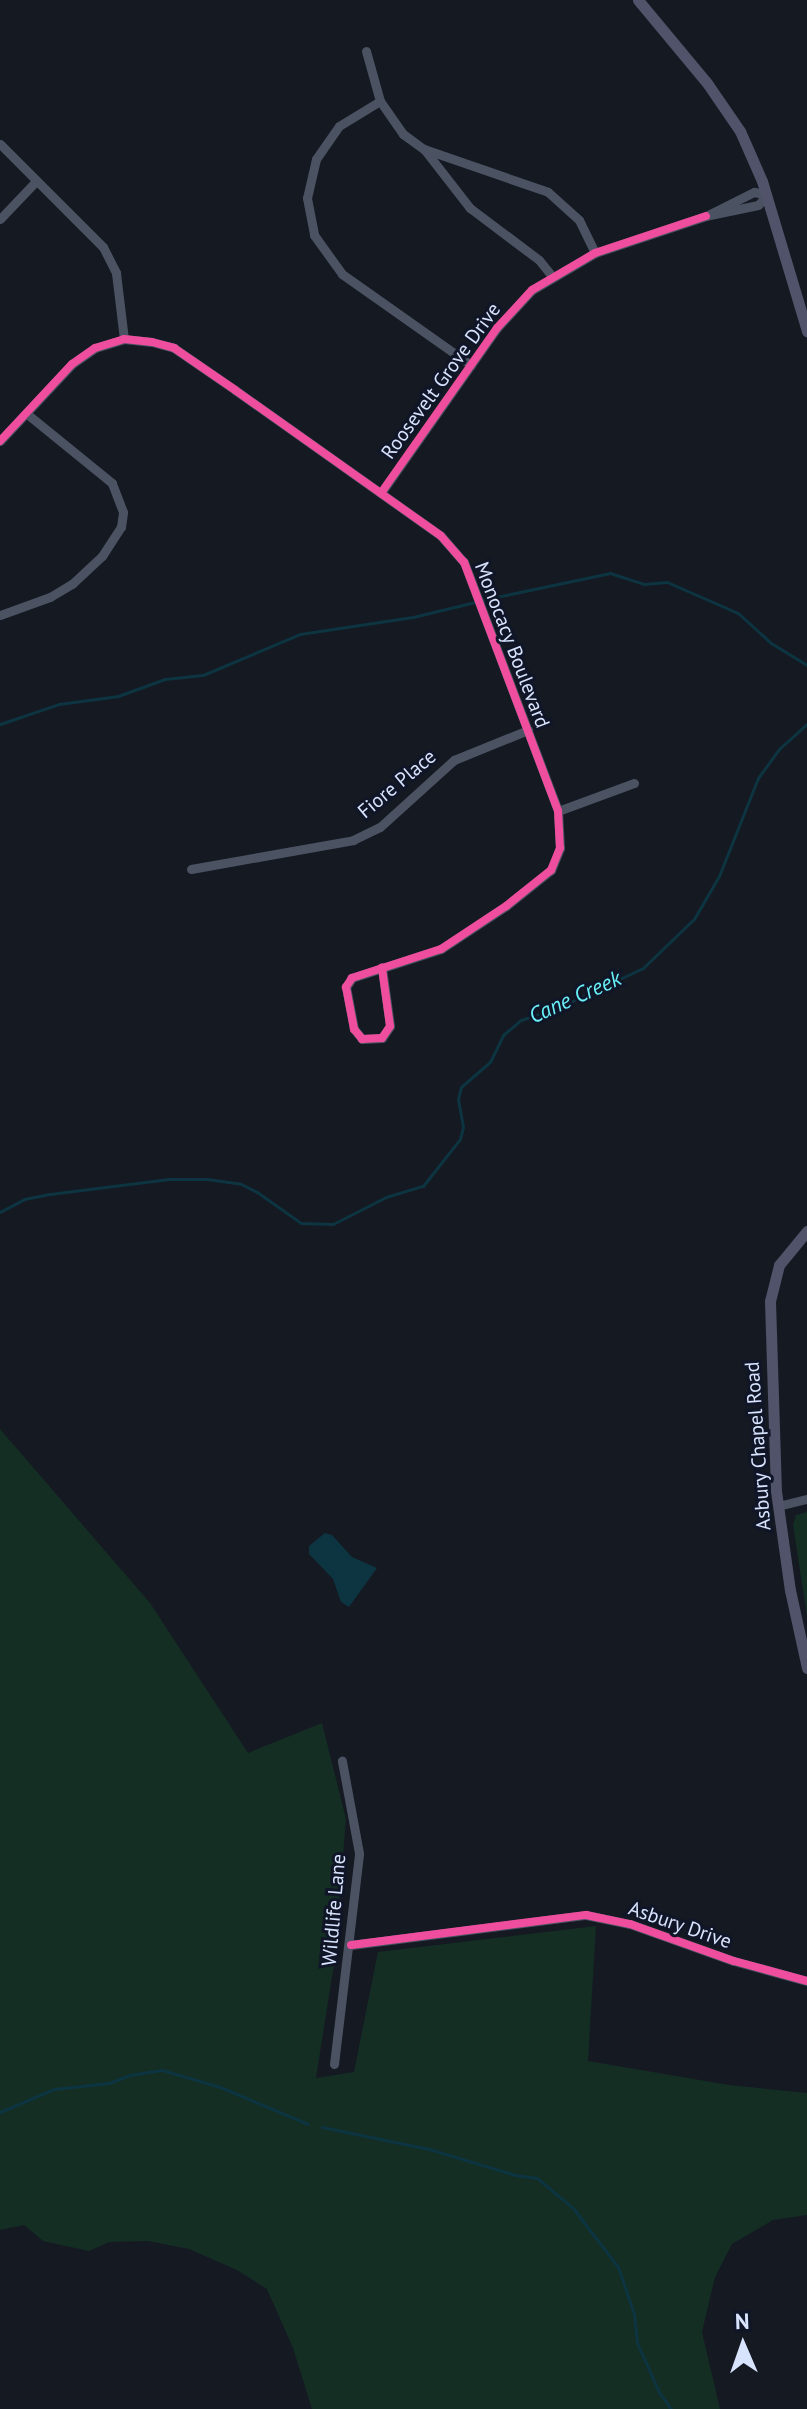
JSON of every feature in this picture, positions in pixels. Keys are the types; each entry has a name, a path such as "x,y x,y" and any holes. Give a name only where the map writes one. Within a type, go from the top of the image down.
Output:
{"main road":[{"path":"638,0 725,107 752,154 807,331"},
{"name":"Asbury Chapel Road","path":"807,1231 779,1265 770,1301 773,1449 778,1506 790,1590 807,1668"}],"street":[{"path":"366,51 380,101 396,127 424,149 470,208 539,260 552,276"},
{"path":"380,101 347,119 321,150 308,188 311,226 323,252 342,274 471,365"},
{"path":"0,144 103,247 116,273 124,339 95,348 72,364 0,441"},
{"path":"424,149 548,192 579,220 595,253"},
{"path":"0,219 36,181"},
{"name":"Roosevelt Grove Drive","path":"381,493 514,306 552,276 595,253 706,216 758,205 767,195"},
{"name":"Monocacy Boulevard","path":"124,339 174,348 381,493 449,544 464,562 475,587 558,811 560,848 551,870 506,906 441,949 358,974 346,987 354,1029 362,1039 382,1038 390,1026 391,1010 382,968"},
{"path":"0,615 50,597 72,584 102,556 121,527 123,512 112,483 27,414"},
{"name":"Fiore Place","path":"191,869 331,845 362,836 380,827 454,760 528,730"},
{"path":"558,811 634,783"},
{"path":"778,1506 807,1499"},
{"name":"Wildlife Lane","path":"334,2064 351,1945 359,1853 342,1761"},
{"name":"Asbury Drive","path":"351,1945 586,1915 630,1924 734,1961 807,1981"}],"green space":[{"path":"0,1429 150,1603 248,1753 322,1723 346,1819 334,1964 316,2078 354,2072 378,1952 596,1926 588,2061 729,2085 807,2093 807,2215 773,2220 732,2244 715,2277 702,2332 720,2409 312,2409 293,2348 267,2289 237,2270 189,2249 148,2241 109,2242 89,2251 43,2241 24,2225 0,2230"},
{"path":"807,1512 807,1616 793,1525 796,1515"}],"water":[{"path":"325,1533 332,1535 352,1557 377,1568 349,1607 341,1602 333,1579 309,1554 309,1546"}],"waterway":[{"path":"482,600 610,573 644,584 667,582 738,613 771,643 807,665"},
{"path":"0,724 59,704 118,696 165,679 203,675 300,634 413,617 475,602"},
{"name":"Cane Creek","path":"0,1212 24,1199 50,1194 169,1179 207,1179 241,1184 301,1223 333,1224 386,1197 423,1186 460,1139 463,1127 458,1099 461,1087 490,1062 503,1035 521,1020 562,1006 643,968 694,919 719,876 758,778 779,749 807,724"},
{"path":"0,2112 54,2089 109,2083 130,2075 162,2070 220,2087 308,2124"},
{"path":"322,2127 429,2149 515,2175 537,2178 573,2208 618,2267 634,2314 637,2343 659,2392 671,2409"}],"cycle path":[{"path":"381,493 497,328 532,290 595,253 706,216"},
{"path":"0,441 72,364 95,348 124,339 152,342 174,348 235,390 441,536 464,562 558,811 560,848 551,870 506,906 441,949 352,978 346,987 354,1029 362,1039 382,1038 390,1026 382,968"},
{"path":"351,1945 586,1915 630,1924 734,1961 807,1981"}]}
